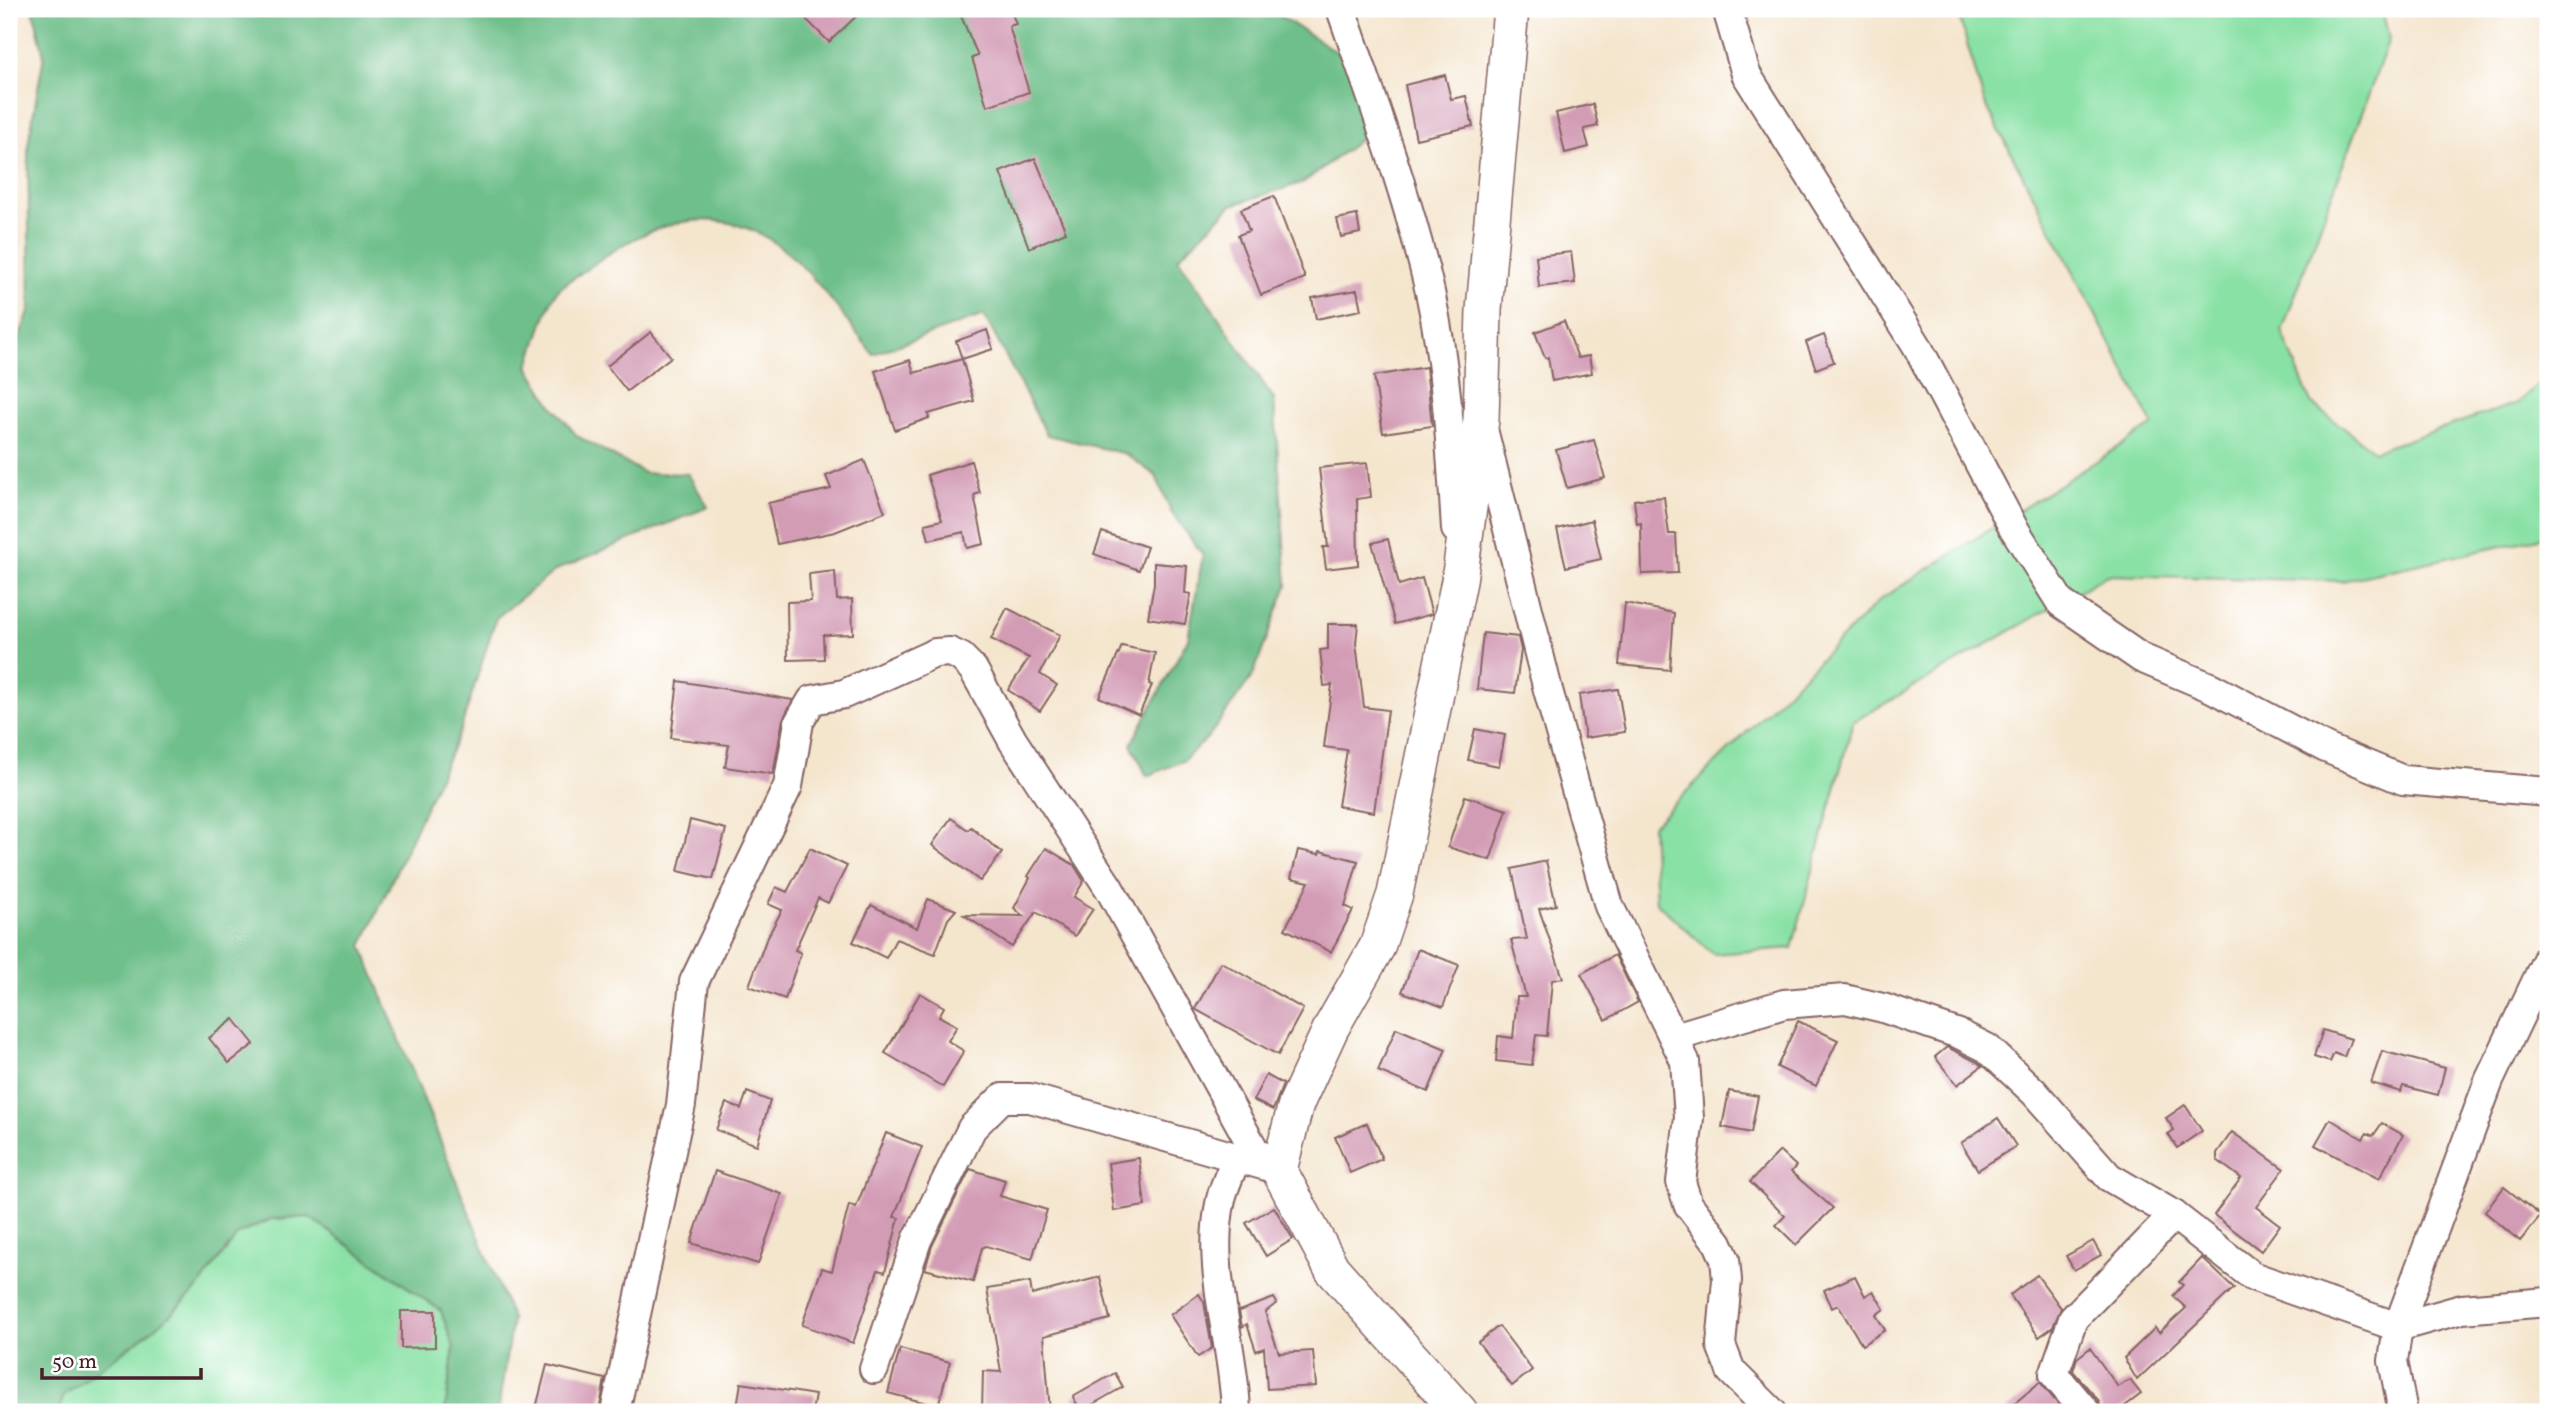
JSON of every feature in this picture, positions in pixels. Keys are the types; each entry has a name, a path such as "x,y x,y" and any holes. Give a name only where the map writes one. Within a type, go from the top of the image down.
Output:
{"main road":[{"path":"1460,1412 1332,1269 1279,1170 1296,1104 1331,1028 1377,947 1395,894 1459,581 1481,420 1484,310 1511,9"}],"street":[{"path":"1341,9 1392,155 1430,293 1448,405 1459,581"},
{"path":"1727,9 1746,74 1916,344 2013,527 2061,603 2141,658 2212,688 2326,748 2403,780 2548,792"},
{"path":"1481,420 1548,690 1609,906 1685,1061 1689,1118 1681,1182 1688,1204 1725,1259 1727,1280 1721,1345 1731,1371 1772,1412"},
{"path":"615,1412 681,1105 694,982 788,786 799,722 812,700 844,694 935,653 950,652 961,657 973,669 1013,741 1110,888 1255,1151 1279,1170"},
{"path":"2403,1412 2393,1361 2398,1327 2489,1081 2548,957"},
{"path":"1675,1037 1784,1004 1845,999 1883,1007 1959,1034 1987,1048 2034,1092 2109,1177 2174,1215 2252,1276 2398,1327 2462,1309 2548,1302"},
{"path":"874,1369 917,1240 972,1128 1002,1098 1030,1098 1279,1170"},
{"path":"1236,1159 1221,1199 1218,1233 1218,1285 1235,1379 1236,1412"},
{"path":"2086,1412 2054,1374 2073,1319 2174,1215"}],"green space":[{"path":"33,9 1281,9 1280,16 1348,59 1369,93 1366,135 1304,182 1232,205 1178,258 1274,399 1287,585 1253,675 1209,736 1183,761 1147,776 1131,744 1188,639 1203,555 1171,512 1156,476 1126,454 1047,435 984,315 873,354 798,262 769,239 745,227 721,221 674,224 651,231 608,254 564,284 554,296 528,366 551,404 577,436 644,473 688,474 708,507 556,570 496,618 460,731 362,946 512,1319 498,1412 445,1412 454,1348 441,1311 309,1217 271,1219 238,1234 196,1290 160,1324 64,1395 58,1412 9,1412 9,364 30,309 28,145 44,55"},
{"path":"1957,9 2382,9 2389,39 2282,331 2311,403 2374,451 2517,403 2548,376 2548,536 2342,581 2107,575 1853,722 1792,948 1713,954 1656,902 1652,826 1881,599 2153,425 1984,101"},
{"path":"310,1217 441,1311 454,1347 445,1412 58,1412 64,1395 160,1324 196,1290 238,1234 271,1219"}],"building":[{"path":"796,9 864,9 829,42"},
{"path":"958,9 1010,9 1016,24 1009,26 1029,92 987,106 972,58 978,56"},
{"path":"1445,75 1451,99 1466,96 1473,126 1416,139 1405,85"},
{"path":"1593,104 1598,126 1584,129 1589,147 1565,153 1556,113"},
{"path":"1035,158 1066,232 1029,248 1000,172"},
{"path":"1274,196 1305,278 1261,295 1238,235 1249,231 1241,209"},
{"path":"1357,215 1360,233 1341,237 1337,219"},
{"path":"1571,252 1575,283 1539,287 1536,256"},
{"path":"1357,290 1361,310 1316,319 1312,298"},
{"path":"1564,321 1578,358 1589,356 1592,373 1552,381 1548,357 1545,358 1535,332"},
{"path":"987,330 993,349 962,359 956,341"},
{"path":"651,332 671,357 627,391 607,366"},
{"path":"1824,335 1834,362 1816,369 1806,342"},
{"path":"962,359 974,401 928,414 929,418 895,430 875,371 910,360 914,373"},
{"path":"1426,367 1432,426 1383,433 1374,376"},
{"path":"1594,440 1605,478 1567,488 1556,450"},
{"path":"864,460 885,512 835,532 777,544 768,503 831,489 826,476"},
{"path":"971,461 980,493 974,495 984,544 967,548 964,532 929,540 925,524 942,520 927,475"},
{"path":"1367,463 1371,497 1357,499 1358,565 1326,569 1323,547 1328,547 1319,468"},
{"path":"1664,497 1669,534 1676,534 1678,573 1642,574 1641,523 1637,524 1634,500"},
{"path":"1592,520 1601,559 1566,567 1557,529"},
{"path":"1102,532 1147,547 1139,570 1094,554"},
{"path":"1388,539 1399,585 1422,578 1432,614 1395,624 1372,543"},
{"path":"1154,563 1187,566 1185,593 1191,594 1185,624 1148,618 1154,584"},
{"path":"835,571 837,600 852,599 853,634 823,635 824,659 788,660 787,602 811,601 809,574"},
{"path":"1625,603 1674,613 1670,670 1619,665"},
{"path":"1007,608 1060,635 1040,674 1057,685 1040,711 1008,690 1029,658 991,639"},
{"path":"1328,624 1358,624 1356,643 1364,707 1388,710 1374,812 1338,806 1347,750 1324,747 1332,685 1324,686 1320,650 1328,649"},
{"path":"1483,633 1518,637 1521,650 1515,693 1477,689"},
{"path":"1122,646 1155,653 1149,684 1152,685 1139,715 1099,697"},
{"path":"678,681 793,700 783,719 773,774 725,767 729,745 671,738"},
{"path":"1618,689 1625,732 1585,738 1579,695"},
{"path":"1475,729 1505,735 1499,766 1468,760"},
{"path":"1465,796 1507,810 1490,860 1448,847"},
{"path":"951,818 968,830 971,827 1002,853 980,881 932,845"},
{"path":"690,820 726,829 713,879 678,871"},
{"path":"810,848 847,866 828,903 818,898 795,950 801,953 785,999 749,986 766,940 782,910 768,904 776,887 787,892"},
{"path":"1046,848 1074,865 1084,881 1074,897 1093,909 1075,936 1036,912 1012,947 964,915 1023,916 1014,908 1030,878 1028,876"},
{"path":"1298,850 1319,854 1320,851 1358,861 1345,906 1353,910 1331,952 1285,929 1309,882 1291,878"},
{"path":"1546,861 1556,905 1539,909 1563,978 1552,980 1547,1036 1536,1035 1532,1065 1496,1061 1498,1036 1513,1038 1517,997 1526,997 1511,940 1527,939 1512,869"},
{"path":"928,899 956,910 948,919 935,954 896,939 886,958 853,942 871,905 917,928"},
{"path":"1418,949 1459,965 1443,1007 1402,992"},
{"path":"1615,955 1638,1002 1606,1020 1581,974"},
{"path":"1221,962 1303,1009 1278,1055 1195,1009"},
{"path":"920,993 944,1007 939,1016 957,1026 948,1041 964,1051 943,1087 885,1053"},
{"path":"234,1019 254,1044 229,1063 209,1038"},
{"path":"1798,1021 1838,1040 1816,1086 1777,1067"},
{"path":"1396,1028 1446,1049 1428,1092 1378,1071"},
{"path":"2323,1030 2351,1039 2344,1057 2334,1053 2330,1062 2314,1057"},
{"path":"1947,1047 1982,1066 1957,1085 1935,1057"},
{"path":"2382,1051 2445,1068 2438,1095 2403,1086 2401,1092 2371,1083"},
{"path":"1266,1075 1283,1084 1273,1110 1253,1100"},
{"path":"1729,1091 1758,1096 1751,1133 1722,1127"},
{"path":"747,1092 770,1101 757,1145 716,1130 726,1103 741,1109"},
{"path":"2185,1105 2202,1131 2177,1148 2168,1134 2174,1130 2166,1118"},
{"path":"1998,1118 2016,1146 1978,1170 1961,1143"},
{"path":"2330,1119 2363,1139 2367,1133 2373,1136 2382,1123 2403,1135 2379,1179 2315,1145"},
{"path":"1367,1123 1382,1159 1350,1173 1335,1137"},
{"path":"2232,1132 2284,1169 2256,1207 2280,1225 2261,1251 2214,1215 2241,1178 2217,1160 2217,1153"},
{"path":"886,1133 922,1147 894,1217 899,1218 885,1272 878,1270 853,1343 802,1325 822,1268 832,1271 849,1205 856,1207"},
{"path":"1780,1151 1796,1166 1791,1172 1833,1208 1796,1245 1776,1225 1785,1216 1750,1182"},
{"path":"1139,1158 1145,1206 1114,1211 1108,1163"},
{"path":"970,1169 1005,1180 1000,1196 1047,1210 1032,1259 986,1246 982,1248 973,1282 925,1269 932,1246"},
{"path":"715,1171 782,1194 758,1264 691,1243"},
{"path":"2504,1187 2541,1216 2520,1241 2485,1212"},
{"path":"1274,1207 1293,1239 1266,1256 1246,1223"},
{"path":"2093,1241 2101,1255 2074,1270 2066,1256"},
{"path":"2202,1258 2234,1288 2137,1380 2124,1358 2155,1328 2159,1333 2186,1308 2173,1296 2183,1285 2179,1282"},
{"path":"2037,1275 2061,1308 2053,1327 2039,1337 2010,1295"},
{"path":"1855,1276 1865,1296 1873,1291 1884,1309 1876,1315 1885,1330 1862,1345 1838,1305 1832,1308 1824,1290"},
{"path":"1100,1277 1110,1319 1044,1336 1050,1412 982,1412 983,1371 1001,1372 987,1289 1030,1282 1032,1295"},
{"path":"1199,1294 1204,1302 1212,1348 1198,1357 1170,1315"},
{"path":"1274,1298 1277,1303 1265,1312 1279,1353 1313,1351 1316,1386 1267,1389 1264,1348 1256,1351 1247,1324 1242,1327 1239,1311"},
{"path":"401,1311 435,1311 435,1347 401,1348"},
{"path":"1499,1326 1532,1370 1512,1386 1478,1342"},
{"path":"2090,1348 2118,1387 2130,1380 2141,1394 2117,1412 2102,1412 2099,1401 2073,1371 2077,1358"},
{"path":"900,1349 950,1362 938,1406 888,1393"},
{"path":"547,1365 605,1379 599,1412 535,1412"},
{"path":"1115,1373 1123,1387 1081,1411 1073,1397"},
{"path":"2040,1382 2064,1412 2004,1412"},
{"path":"741,1383 815,1395 812,1412 736,1412"}]}
